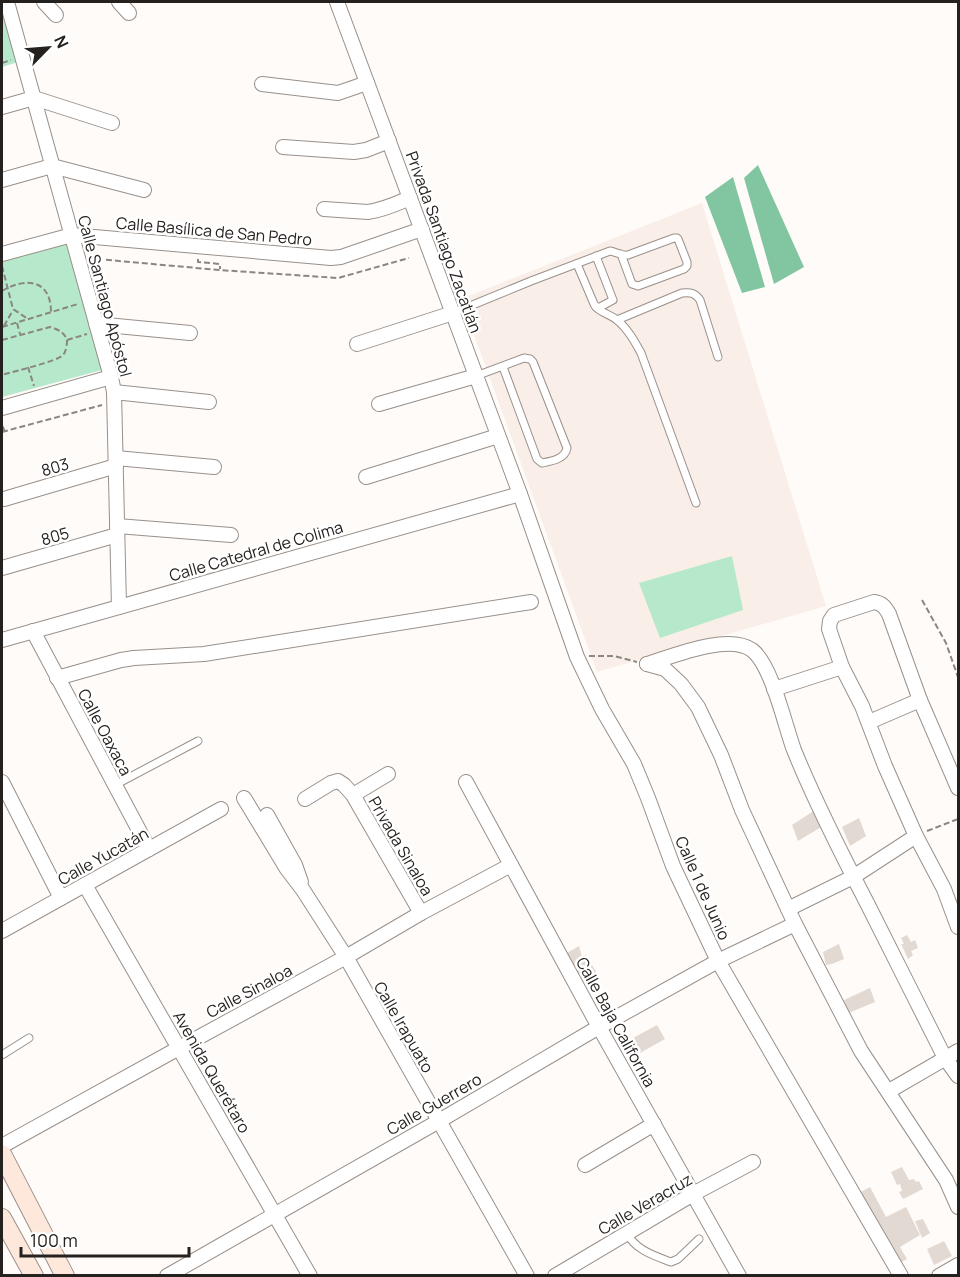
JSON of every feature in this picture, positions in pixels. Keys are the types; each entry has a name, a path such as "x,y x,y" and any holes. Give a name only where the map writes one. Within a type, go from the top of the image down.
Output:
{"main road":[{"path":"2,1154 65,1275"},
{"path":"2,1218 34,1275"}],"street":[{"name":"Calle Santiago Apóstol","path":"7,2 111,377 114,397 116,462 118,607"},
{"path":"45,2 56,15"},
{"path":"119,2 129,13"},
{"name":"Privada Santiago Zacatlán","path":"337,2 519,494"},
{"path":"262,84 338,93 367,83"},
{"path":"2,107 34,98 112,123"},
{"path":"283,147 354,152 389,141"},
{"path":"2,180 52,166 144,190"},
{"path":"324,209 368,212 387,208 410,198"},
{"name":"Calle Basílica de San Pedro","path":"2,254 72,235 331,258 341,257 422,229"},
{"path":"357,344 453,313"},
{"path":"97,327 190,333"},
{"path":"379,404 476,376"},
{"path":"2,408 111,377"},
{"path":"114,397 209,402"},
{"path":"366,477 498,436"},
{"path":"116,462 214,467"},
{"name":"803","path":"3,499 116,462"},
{"name":"Calle Catedral de Colima","path":"2,640 519,494"},
{"name":"Calle 1 de Junio","path":"519,494 577,657 602,709 634,765 673,866 718,961 901,1275"},
{"path":"117,530 231,535"},
{"name":"805","path":"2,568 117,530"},
{"path":"57,678 128,659 204,654 531,602"},
{"path":"958,788 920,700 889,614 880,603 874,602 834,615 829,629 842,667 862,706 916,836 944,889 958,927"},
{"name":"Calle Oaxaca","path":"33,631 149,849"},
{"path":"647,664 700,647 734,644 751,649 760,658 774,689 794,749 822,813 945,1058 958,1076"},
{"path":"647,664 665,669 681,684 698,707 721,755 741,810 795,924 861,1051 889,1090 946,1180 958,1207"},
{"path":"774,689 842,667"},
{"path":"869,722 920,700"},
{"name":"Privada Sinaloa","path":"353,795 388,774"},
{"path":"2,782 61,898"},
{"name":"Privada Sinaloa","path":"305,799 331,783 338,782 344,785 353,795 421,913"},
{"name":"Calle Baja California","path":"466,782 599,1027 740,1275"},
{"name":"Calle Irapuato","path":"244,798 287,869 346,957 527,1275"},
{"name":"Calle Yucatán","path":"2,931 221,809"},
{"name":"Calle Irapuato","path":"267,815 295,865 303,890"},
{"path":"788,909 853,877 916,836"},
{"name":"Calle Sinaloa","path":"2,1146 511,865"},
{"name":"Avenida Querétaro","path":"85,885 310,1275"},
{"name":"Calle Guerrero","path":"167,1275 439,1121 599,1027 718,961 795,924"},
{"path":"889,1090 958,1051"},
{"path":"585,1165 654,1124"},
{"name":"Calle Veracruz","path":"555,1275 693,1194 753,1162"},
{"path":"939,1275 958,1264"}],"lane":[{"path":"453,313 610,251 616,252 621,254 624,256 677,238 687,266 635,286 632,284 621,254"},
{"path":"596,256 613,300 596,307"},
{"path":"577,264 596,307 617,320 633,338 696,503"},
{"path":"617,320 682,293 691,292 700,300 718,357"},
{"path":"476,376 524,358 530,359 567,448 566,454 562,457 542,463 537,459 502,367"},
{"path":"115,785 198,741"},
{"path":"2,1055 29,1038"},
{"path":"627,1233 629,1238 649,1255 671,1262 678,1259 699,1239"}],"path":[{"path":"97,259 338,278 410,258"},
{"path":"2,266 13,309 28,319"},
{"path":"2,291 20,283 31,282 43,288 50,299 51,312"},
{"path":"3,326 90,300"},
{"path":"3,326 13,309"},
{"path":"17,322 20,335"},
{"path":"2,340 50,327 63,333 67,340 63,356 2,373"},
{"path":"67,340 97,327"},
{"path":"28,367 37,398"},
{"path":"2,427 3,432 114,397"},
{"path":"922,600 946,643 958,677"},
{"path":"577,657 614,656 647,664"},
{"path":"916,836 958,819"}],"shaded area":[{"path":"702,203 826,606 597,672 461,299"}],"green space":[{"path":"2,4 18,62 2,67"},
{"path":"758,165 804,267 774,284 744,178"},
{"path":"733,177 765,287 742,293 705,197"},
{"path":"66,243 102,370 2,397 2,261"},
{"path":"732,556 743,610 660,638 639,583"}],"building":[{"path":"815,810 823,826 798,841 792,825"},
{"path":"859,818 866,836 850,846 842,827"},
{"path":"907,935 911,942 915,940 918,948 911,951 913,955 908,959 901,944 904,944 901,938"},
{"path":"839,944 844,959 826,965 823,952"},
{"path":"579,946 582,957 586,955 598,975 581,983 565,954"},
{"path":"870,988 875,1002 849,1013 844,1000"},
{"path":"657,1025 665,1039 640,1053 633,1038"},
{"path":"902,1167 909,1180 919,1181 923,1189 903,1199 899,1192 902,1191 900,1184 897,1185 891,1172"},
{"path":"870,1187 886,1217 906,1207 920,1235 900,1247 907,1259 898,1264 859,1193"},
{"path":"923,1219 930,1233 922,1238 915,1221"},
{"path":"944,1241 952,1256 934,1265 927,1249"}]}
